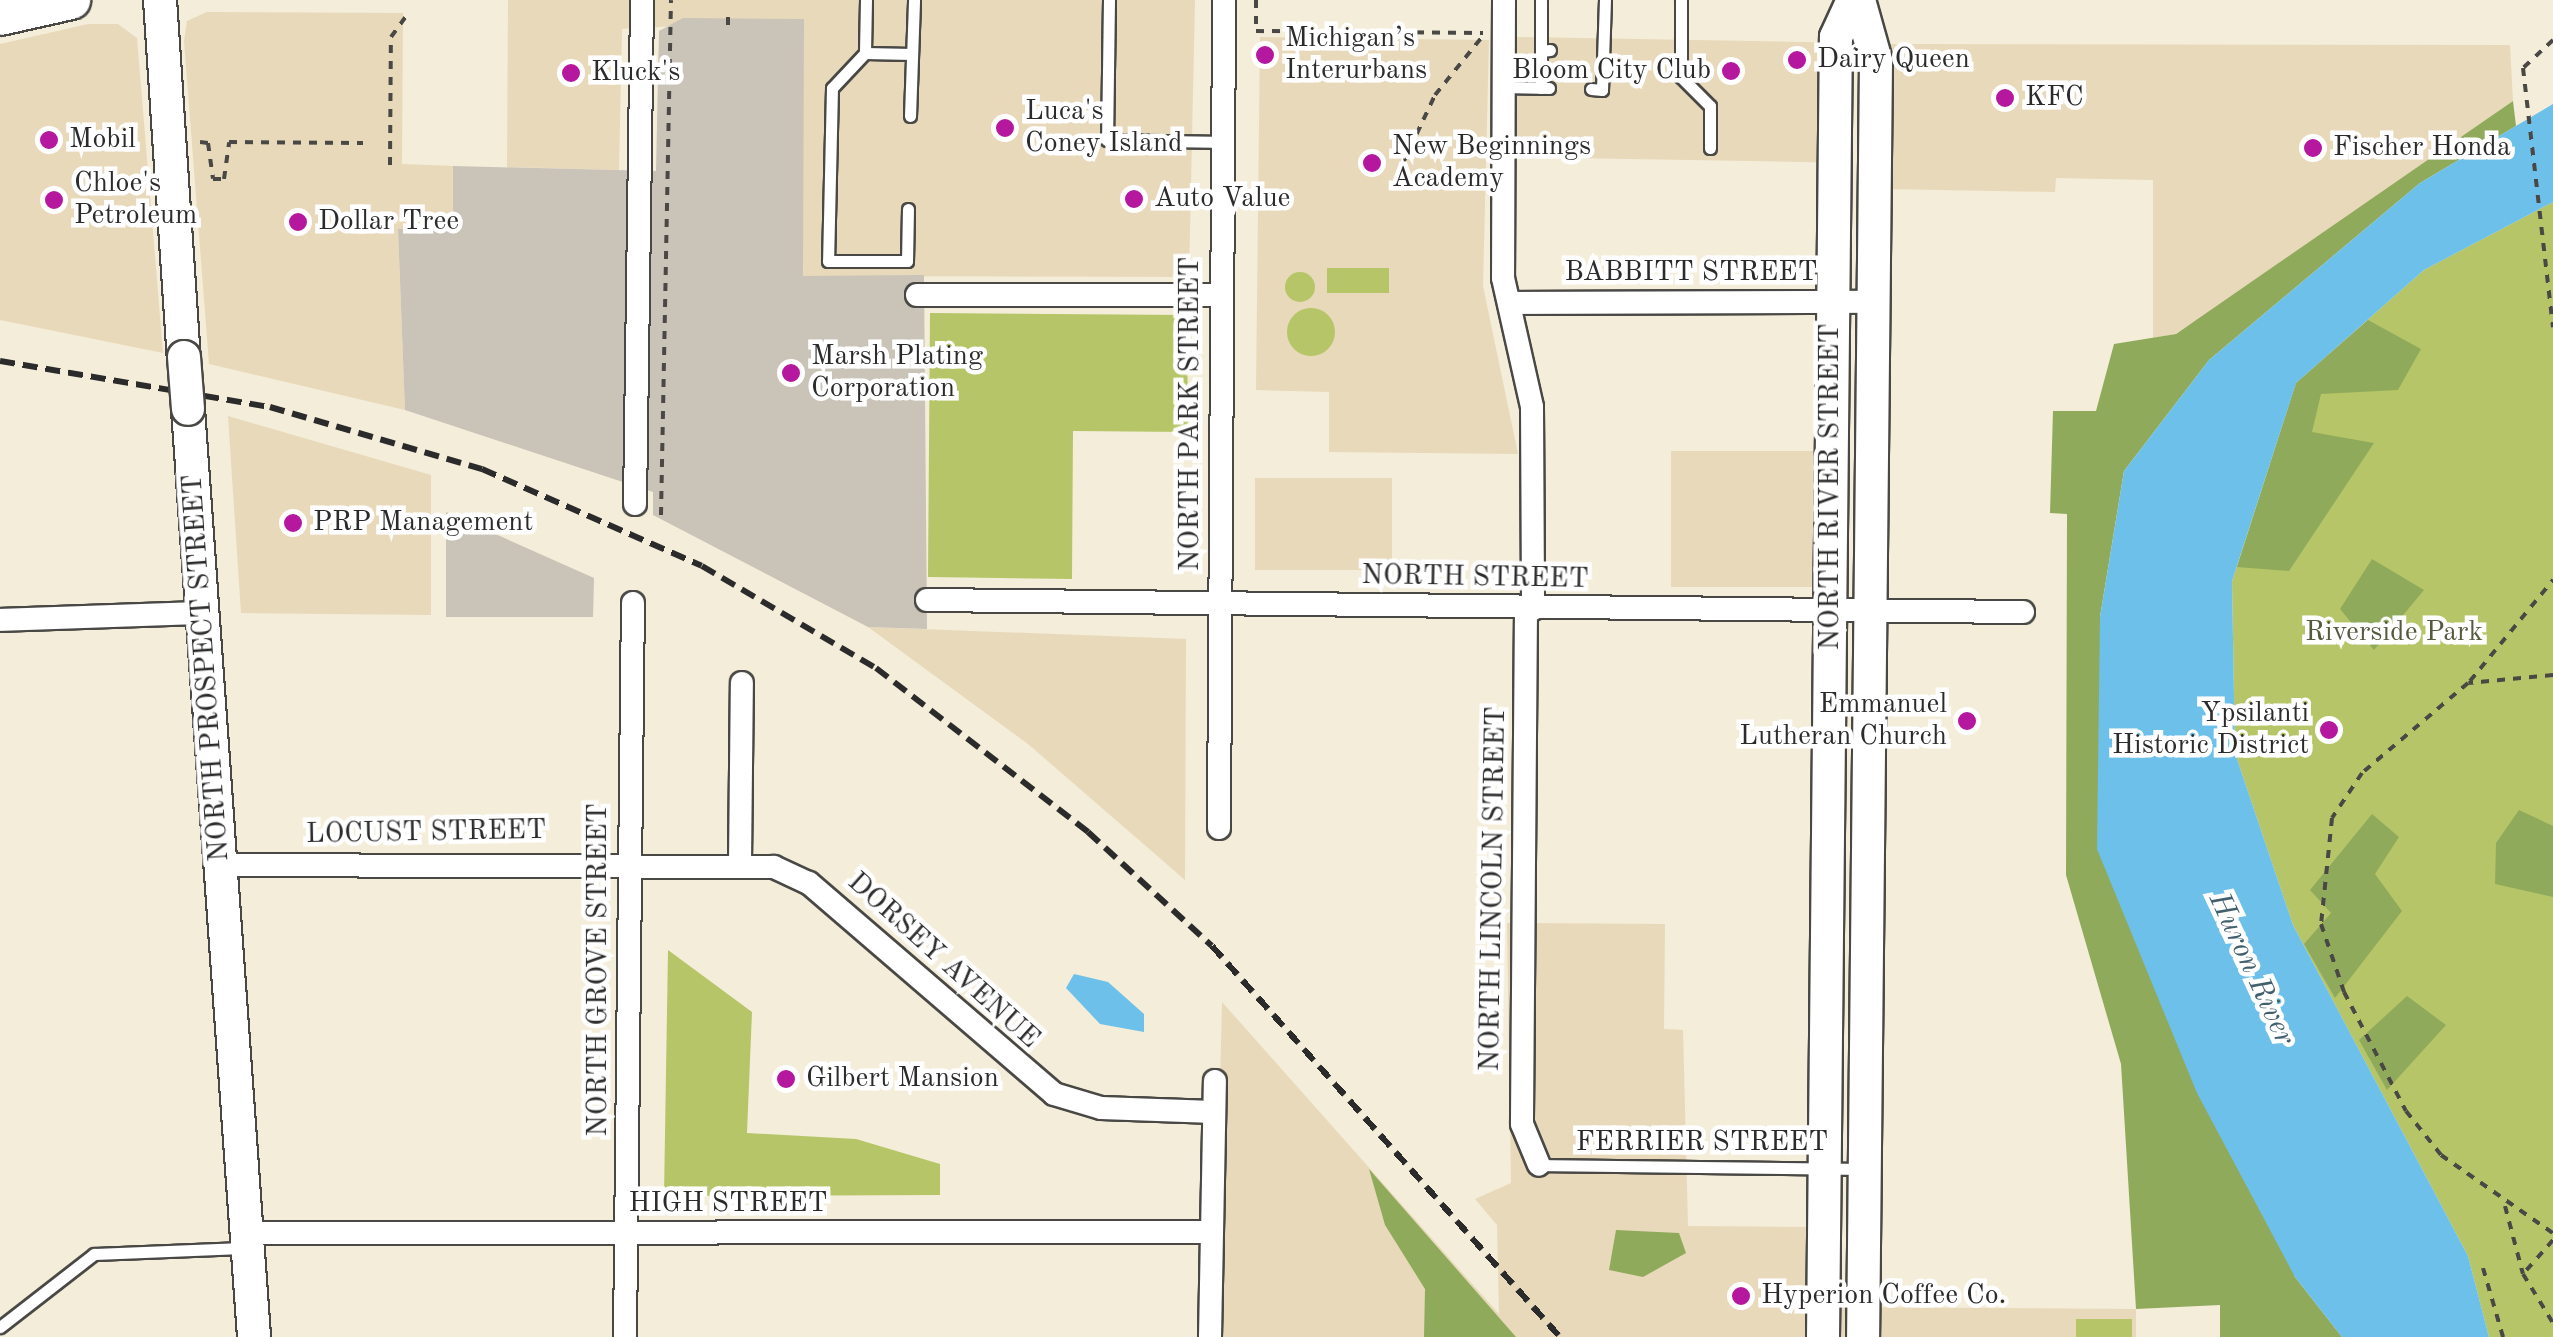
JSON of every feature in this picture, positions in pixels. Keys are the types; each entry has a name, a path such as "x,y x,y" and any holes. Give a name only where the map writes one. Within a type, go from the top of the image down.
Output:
{"main road":[{"path":"0,16 70,0"}],"street":[{"name":"NORTH PROSPECT STREET","path":"160,0 254,1337"},
{"path":"635,504 642,0"},
{"name":"NORTH PARK STREET","path":"1219,828 1224,0"},
{"name":"NORTH LINCOLN STREET","path":"1504,0 1510,303 1532,407 1522,1124 1539,1165"},
{"name":"NORTH RIVER STREET","path":"1856,0 1836,37 1831,610 1864,1169 1863,1337"},
{"name":"NORTH RIVER STREET","path":"1823,1337 1824,1168 1871,611 1876,40 1856,0"},
{"path":"917,295 1221,294"},
{"name":"BABBITT STREET","path":"1510,303 1873,302"},
{"name":"NORTH STREET","path":"928,600 2023,612"},
{"name":"NORTH GROVE STREET","path":"625,1337 632,604"},
{"path":"0,620 202,613"},
{"path":"740,863 742,683"},
{"name":"DORSEY AVENUE","path":"630,862 740,863 810,884 1054,1094 1101,1108 1214,1112"},
{"name":"LOCUST STREET","path":"222,865 630,862"},
{"path":"1210,1337 1215,1081"},
{"name":"HIGH STREET","path":"247,1240 1211,1232"}],"lane":[{"path":"866,0 865,53 832,88 828,261 907,261 908,209"},
{"path":"910,116 914,0"},
{"path":"1109,0 1107,140 1222,142"},
{"path":"1503,87 1545,88 1541,0"},
{"path":"1590,89 1602,90 1597,50 1605,0"},
{"path":"1681,0 1682,77 1710,106 1710,148"},
{"path":"865,53 912,54"},
{"name":"FERRIER STREET","path":"1539,1165 1864,1169"},
{"path":"0,1327 94,1254 247,1240"}],"path":[{"path":"661,515 670,0"},
{"path":"1256,0 1256,32 1493,34"},
{"path":"390,165 392,37 408,14"},
{"path":"728,17 728,30"},
{"path":"1403,163 1434,96 1485,33"},
{"path":"2553,40 2523,68 2540,268 2553,327"},
{"path":"200,142 208,142 213,179 224,179 229,142 362,143"},
{"path":"2553,580 2468,683 2362,773 2332,818 2321,924 2344,992 2406,1111 2441,1156 2505,1206 2553,1233"},
{"path":"2468,683 2553,675"},
{"path":"2505,1206 2524,1274 2553,1323"},
{"path":"2524,1274 2553,1240"},
{"path":"2482,1268 2504,1337"}],"shaded area":[{"path":"508,0 1195,0 1189,277 803,276 803,19 622,29 619,170 507,167"},
{"path":"207,12 403,13 402,164 453,166 453,230 398,230 405,410 209,364 184,41 187,21"},
{"path":"683,18 804,19 803,276 924,275 927,629 868,627 653,515 653,492 405,410 398,229 453,230 453,166 656,171 659,31"},
{"path":"88,24 118,24 137,38 163,353 0,320 0,44"},
{"name":"New Beginnings Academy","path":"1260,37 1489,40 1483,286 1518,454 1329,452 1329,392 1256,390"},
{"path":"1517,37 1827,42 1825,162 1515,157"},
{"path":"1890,44 2510,45 2513,101 2257,282 2175,334 2153,338 2153,180 2056,178 2055,192 1887,189"},
{"path":"228,416 431,475 431,615 241,613"},
{"path":"1671,451 1821,451 1821,587 1671,587"},
{"path":"1255,478 1392,478 1392,570 1255,570"},
{"path":"446,512 594,578 593,617 446,617"},
{"path":"868,627 1186,639 1185,880 1028,744"},
{"path":"1507,923 1665,924 1664,1029 1683,1030 1688,1226 1812,1227 1813,1307 2136,1309 2136,1337 1214,1337 1222,1002 1499,1314 1497,1225 1475,1199 1511,1183"}],"green space":[{"path":"2513,101 2516,126 2420,183 2209,360 2124,471 2100,617 2295,1277 2342,1337 2220,1337 2220,1305 2136,1309 2121,1064 2066,875 2067,514 2050,513 2053,411 2096,411 2114,344 2176,334"},
{"name":"Riverside Park","path":"2553,202 2553,1337 2489,1337 2468,1256 2293,925 2235,753 2232,581 2296,383 2424,270"},
{"path":"1327,268 1389,268 1389,293 1327,293"},
{"path":"1300,272 1311,276 1315,287 1311,298 1300,302 1289,298 1285,287 1289,276"},
{"path":"1311,308 1328,315 1335,332 1328,349 1311,356 1294,349 1287,332 1294,315"},
{"path":"930,313 1187,315 1188,432 1073,431 1072,579 928,577"},
{"path":"2368,320 2421,349 2398,390 2321,394 2312,432 2374,443 2289,571 2237,567 2296,383"},
{"path":"2372,559 2424,590 2374,650 2340,609"},
{"path":"2519,810 2553,826 2553,897 2495,884 2496,843"},
{"path":"2372,814 2399,837 2375,874 2402,911 2335,998 2304,944 2331,913 2310,890"},
{"path":"668,950 752,1012 747,1133 856,1139 940,1164 940,1195 664,1196"},
{"path":"2407,996 2446,1025 2387,1090 2359,1040"},
{"path":"1369,1169 1516,1337 1424,1337 1425,1289 1385,1225"},
{"path":"1616,1230 1679,1233 1686,1253 1643,1277 1609,1270"},
{"path":"2076,1319 2132,1319 2132,1337 2076,1337"}],"water":[{"name":"Huron River","path":"2553,104 2553,202 2424,270 2296,383 2232,581 2235,753 2293,925 2468,1256 2489,1337 2342,1337 2295,1277 2197,1093 2097,849 2100,617 2124,471 2209,360 2420,183"},
{"path":"1074,974 1108,982 1144,1014 1144,1032 1100,1024 1066,988"}],"railway":[{"path":"0,361 270,407 482,469 702,566 876,668 1088,832 1212,946 1560,1337"}],"place":[{"name":"Michigan’s Interurbans","path":"1265,55"},
{"name":"Dairy Queen","path":"1797,60"},
{"name":"Bloom City Club","path":"1731,71"},
{"name":"Kluck's","path":"571,73"},
{"name":"KFC","path":"2005,98"},
{"name":"Luca's Coney Island","path":"1005,128"},
{"name":"Mobil","path":"49,140"},
{"name":"Fischer Honda","path":"2313,148"},
{"name":"New Beginnings Academy","path":"1372,163"},
{"name":"Auto Value","path":"1134,199"},
{"name":"Chloe's Petroleum","path":"54,200"},
{"name":"Dollar Tree","path":"298,222"},
{"name":"Marsh Plating Corporation","path":"791,373"},
{"name":"PRP Management","path":"293,523"},
{"name":"Emmanuel Lutheran Church","path":"1967,721"},
{"name":"Ypsilanti Historic District","path":"2329,730"},
{"name":"Gilbert Mansion","path":"786,1079"},
{"name":"Hyperion Coffee Co.","path":"1741,1296"}]}
